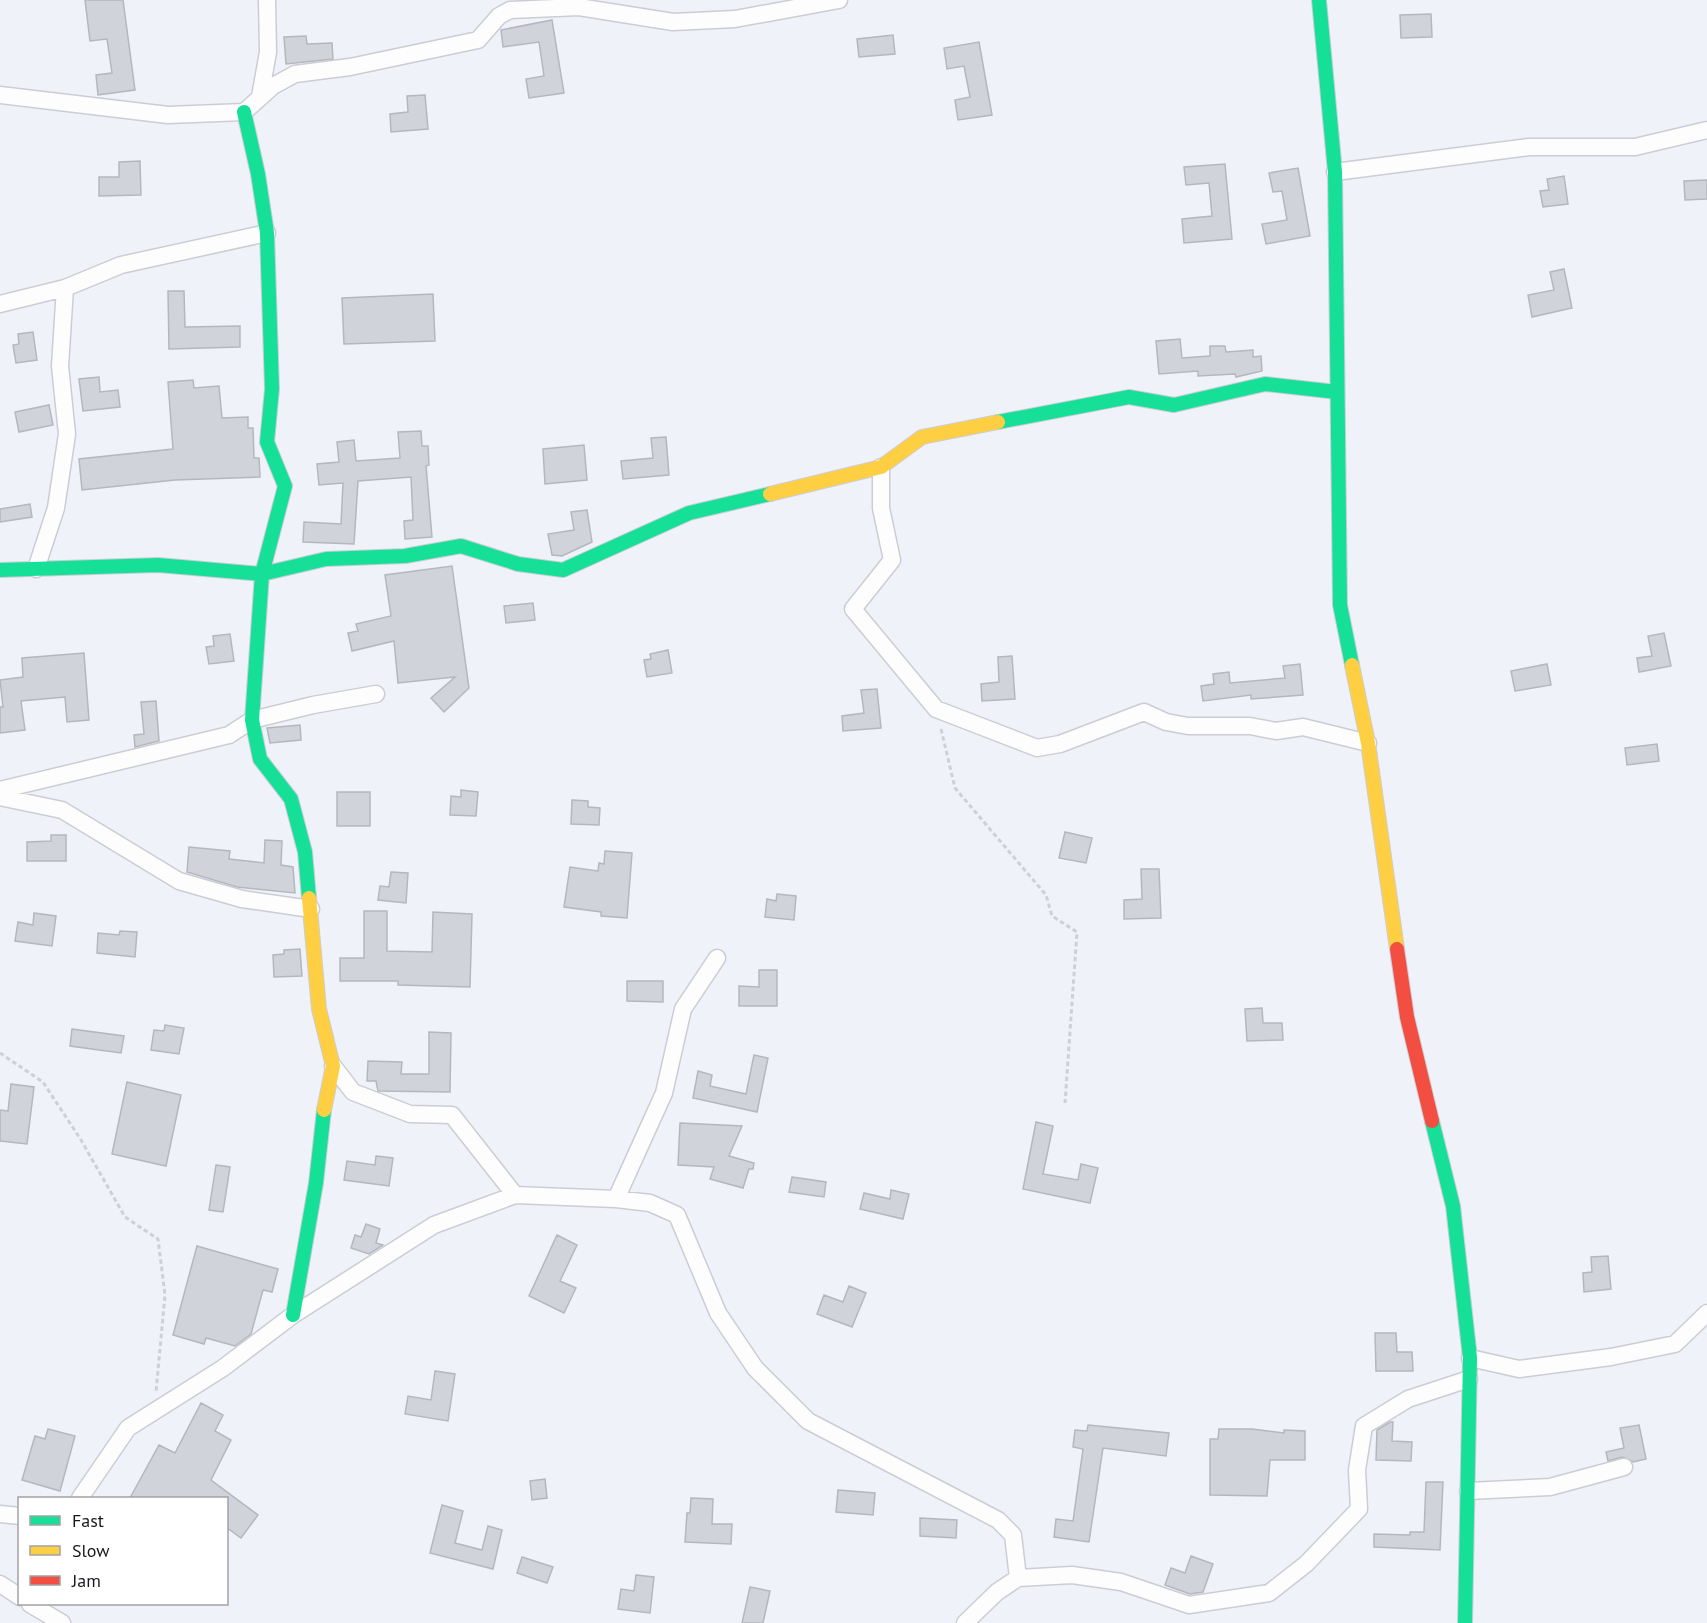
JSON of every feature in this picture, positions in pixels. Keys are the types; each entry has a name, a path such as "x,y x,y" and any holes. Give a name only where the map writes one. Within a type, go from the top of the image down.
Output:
{"street":[{"path":"260,97 268,52 267,0"},
{"path":"0,94 168,115 244,112 260,97 295,74 350,67 478,40 499,16 510,10 579,7 673,22 735,19 839,0"},
{"path":"1319,0 1335,172 1340,605 1368,743 1407,1017 1453,1206 1470,1358 1465,1623"},
{"path":"244,112 258,174 267,233 272,389 267,442 285,486 262,574 252,720 260,759 291,799 305,852 319,1009 333,1066 353,1092 410,1114 452,1115 515,1195"},
{"path":"1335,172 1529,147 1635,147 1707,130"},
{"path":"0,304 65,288 121,265 267,233"},
{"path":"36,569 56,508 67,434 60,366 65,288"},
{"path":"0,570 158,565 262,574 326,559 405,556 461,546 518,564 563,570 689,513 881,467 922,437 1129,397 1174,405 1265,384 1336,392"},
{"path":"881,467 881,508 892,560 853,609 936,709 1037,748 1060,744 1144,712 1166,722 1188,726 1250,726 1276,731 1303,727 1368,743"},
{"path":"0,790 229,735 252,720 376,693"},
{"path":"0,798 62,810 179,881 242,899 310,909"},
{"path":"616,1199 664,1093 683,1009 717,958"},
{"path":"293,1315 316,1184 326,1092 333,1066"},
{"path":"81,1497 128,1428 223,1368 293,1315 434,1225 515,1195 616,1199 650,1203 677,1215 718,1313 755,1368 808,1421 998,1520 1013,1535 1018,1578"},
{"path":"1470,1358 1519,1369 1611,1357 1675,1344 1707,1313"},
{"path":"965,1623 997,1592 1018,1578 1072,1575 1121,1582 1189,1605 1269,1593 1306,1564 1359,1509 1357,1470 1364,1426 1408,1399 1468,1379"},
{"path":"1468,1491 1550,1487 1624,1467"},
{"path":"0,1514 18,1515"},
{"path":"0,1584 18,1596"},
{"path":"32,1605 62,1623"}],"path":[{"path":"936,709 956,788 1046,895 1052,916 1077,932 1065,1103"},
{"path":"0,1053 44,1082 125,1216 158,1239 165,1295 154,1411"}],"building":[{"path":"85,0 123,0 135,90 98,95 96,75 112,73 107,39 90,41"},
{"path":"1431,14 1432,37 1401,38 1400,15"},
{"path":"552,20 564,93 529,98 526,79 544,76 539,42 503,47 501,30"},
{"path":"893,35 895,54 859,57 857,39"},
{"path":"306,36 307,44 332,43 333,59 286,64 284,37"},
{"path":"979,42 992,115 958,120 955,100 970,97 964,66 947,69 944,48"},
{"path":"425,95 428,129 391,132 390,114 408,112 407,96"},
{"path":"140,161 141,195 99,196 99,177 119,177 119,162"},
{"path":"1225,164 1232,239 1184,243 1182,219 1212,216 1209,183 1186,185 1184,167"},
{"path":"1298,168 1310,236 1266,244 1262,224 1287,220 1282,191 1273,192 1269,173"},
{"path":"1564,176 1568,204 1543,207 1540,191 1549,190 1547,179"},
{"path":"1707,180 1707,199 1685,200 1684,181"},
{"path":"1564,269 1572,308 1532,317 1528,295 1554,290 1550,272"},
{"path":"168,291 184,291 185,327 240,326 240,347 169,349"},
{"path":"433,294 435,341 344,344 342,298"},
{"path":"33,332 37,360 16,363 13,345 19,344 18,334"},
{"path":"1180,339 1182,358 1210,356 1210,346 1225,346 1226,352 1253,350 1253,357 1261,356 1262,371 1236,377 1235,374 1198,376 1198,371 1159,374 1156,341"},
{"path":"99,377 100,392 118,390 120,407 83,411 79,379"},
{"path":"193,380 194,388 219,386 222,418 248,417 248,428 253,428 254,458 259,458 260,477 175,480 82,490 79,459 173,449 168,382"},
{"path":"49,405 53,425 19,432 15,412"},
{"path":"421,431 422,446 428,446 429,465 426,466 432,537 405,539 404,521 413,520 411,477 358,481 354,544 303,542 304,522 341,524 343,483 319,485 317,464 339,462 337,442 354,440 356,461 400,458 398,432"},
{"path":"666,437 669,475 623,479 621,461 653,458 651,438"},
{"path":"584,445 587,480 545,484 543,449"},
{"path":"30,504 32,517 0,522 0,509"},
{"path":"587,510 592,542 562,556 552,555 548,534 574,530 571,512"},
{"path":"452,566 469,688 444,712 431,698 455,677 398,683 394,641 352,651 348,633 358,631 356,624 391,616 385,575"},
{"path":"533,603 535,620 506,623 504,606"},
{"path":"1664,633 1671,666 1639,672 1637,658 1652,656 1648,636"},
{"path":"230,634 234,661 209,664 206,647 214,646 213,636"},
{"path":"668,650 672,673 647,677 644,660 651,659 650,654"},
{"path":"84,653 89,720 67,722 65,697 21,701 25,730 0,733 0,707 3,707 0,680 23,677 22,658"},
{"path":"1012,656 1015,699 982,701 981,684 999,682 998,657"},
{"path":"1300,664 1303,695 1251,699 1251,695 1203,701 1201,686 1214,684 1213,674 1229,672 1230,683 1285,678 1283,666"},
{"path":"1547,664 1551,685 1515,691 1511,671"},
{"path":"877,689 881,728 843,731 842,716 864,713 861,690"},
{"path":"156,701 159,741 135,747 134,735 144,734 141,702"},
{"path":"300,725 301,740 270,743 267,728"},
{"path":"1657,744 1659,761 1627,765 1625,748"},
{"path":"461,790 478,792 476,816 450,815 451,796 461,797"},
{"path":"337,792 370,792 370,826 337,826"},
{"path":"572,800 588,801 588,807 600,808 599,825 571,824"},
{"path":"1065,832 1092,838 1086,863 1059,858"},
{"path":"51,835 66,835 66,861 27,861 27,842 51,841"},
{"path":"265,840 282,841 281,865 293,867 295,893 237,887 187,872 189,847 230,851 229,859 264,863"},
{"path":"605,851 632,853 627,918 601,916 601,912 564,907 570,867 598,871 599,863 604,864"},
{"path":"1141,869 1159,869 1161,918 1124,919 1124,900 1142,899"},
{"path":"391,872 408,873 406,903 378,900 380,886 389,887"},
{"path":"777,894 796,896 794,920 765,917 767,899 776,901"},
{"path":"364,911 387,911 387,951 432,952 433,912 472,914 470,987 398,985 398,981 340,981 340,958 364,958"},
{"path":"34,913 56,916 52,946 15,941 18,922 33,925"},
{"path":"120,931 137,932 135,957 97,953 98,933 119,935"},
{"path":"300,949 302,976 274,977 273,955 284,954 284,950"},
{"path":"759,970 777,970 777,1006 739,1006 739,986 759,987"},
{"path":"627,981 663,981 663,1002 627,1001"},
{"path":"1262,1008 1263,1023 1282,1023 1283,1040 1247,1041 1245,1009"},
{"path":"165,1025 184,1028 179,1054 151,1050 154,1030 164,1031"},
{"path":"72,1029 124,1036 121,1053 70,1046"},
{"path":"429,1032 451,1033 450,1092 378,1091 376,1081 367,1081 368,1061 402,1062 401,1074 429,1074"},
{"path":"754,1055 768,1058 757,1112 693,1098 698,1071 712,1075 710,1086 746,1094"},
{"path":"127,1082 181,1095 166,1166 112,1154"},
{"path":"11,1084 34,1087 27,1144 0,1141 0,1110 8,1111"},
{"path":"1036,1122 1053,1126 1043,1174 1078,1180 1081,1164 1098,1168 1090,1203 1023,1189"},
{"path":"680,1123 742,1126 729,1156 754,1163 753,1169 749,1169 743,1188 710,1179 714,1167 678,1165"},
{"path":"376,1156 393,1158 389,1186 344,1180 347,1161 375,1165"},
{"path":"216,1165 230,1167 223,1212 209,1210"},
{"path":"792,1177 826,1182 824,1197 789,1192"},
{"path":"891,1190 909,1194 903,1219 860,1209 864,1193 890,1199"},
{"path":"366,1224 380,1229 376,1243 383,1245 369,1254 351,1248 355,1235 361,1237"},
{"path":"557,1235 577,1245 560,1281 576,1288 564,1313 529,1296"},
{"path":"197,1246 278,1269 272,1292 263,1290 251,1334 235,1346 206,1338 204,1344 173,1335"},
{"path":"1608,1256 1611,1289 1584,1292 1583,1273 1592,1272 1591,1257"},
{"path":"849,1286 866,1293 852,1327 817,1314 824,1295 843,1302"},
{"path":"1375,1333 1396,1333 1397,1352 1412,1352 1413,1371 1376,1371"},
{"path":"435,1371 455,1374 448,1421 405,1414 408,1396 431,1400"},
{"path":"201,1403 223,1415 215,1431 231,1440 211,1480 258,1515 241,1538 228,1528 228,1497 131,1497 159,1445 175,1453"},
{"path":"1393,1422 1392,1441 1412,1442 1411,1461 1376,1460 1377,1430"},
{"path":"1088,1425 1169,1433 1166,1456 1103,1448 1089,1542 1054,1537 1056,1519 1073,1521 1083,1449 1073,1447 1075,1430 1087,1431"},
{"path":"1639,1425 1646,1459 1633,1462 1622,1457 1608,1461 1606,1452 1624,1448 1620,1428"},
{"path":"48,1429 75,1436 60,1491 22,1480 35,1436 45,1439"},
{"path":"1219,1429 1252,1429 1284,1433 1284,1430 1305,1431 1305,1460 1270,1460 1267,1496 1210,1495 1210,1439 1218,1439"},
{"path":"545,1479 547,1498 532,1500 530,1481"},
{"path":"1426,1482 1443,1482 1440,1550 1374,1547 1374,1534 1410,1535 1410,1532 1424,1532"},
{"path":"838,1490 875,1493 873,1515 836,1512"},
{"path":"691,1498 713,1499 712,1524 732,1524 731,1544 685,1542 687,1513 690,1513"},
{"path":"442,1505 463,1511 455,1543 482,1550 488,1526 502,1530 493,1569 430,1553"},
{"path":"920,1518 957,1520 956,1538 920,1536"},
{"path":"1191,1556 1213,1564 1203,1592 1190,1594 1165,1585 1171,1568 1185,1573"},
{"path":"522,1557 553,1567 547,1583 517,1573"},
{"path":"636,1575 654,1577 650,1613 618,1609 621,1589 634,1591"},
{"path":"750,1587 770,1591 763,1623 742,1623"}],"traffic: fast":[{"path":"1319,0 1335,172 1340,605 1352,665"},
{"path":"244,112 258,174 267,233 272,389 267,442 285,486 262,574 252,720 260,759 291,799 305,852 309,898"},
{"path":"998,422 1129,397 1174,405 1265,384 1337,392"},
{"path":"0,570 158,565 262,574 326,559 405,556 461,546 518,564 563,570 689,513 770,494"},
{"path":"293,1315 316,1183 324,1110"},
{"path":"1432,1121 1453,1206 1470,1358 1465,1623"}],"traffic: slow":[{"path":"770,494 881,467 922,437 998,422"},
{"path":"1352,665 1368,743 1397,949"},
{"path":"309,898 319,1009 333,1066 324,1110"}],"traffic: jam":[{"path":"1397,949 1407,1017 1432,1121"}]}
